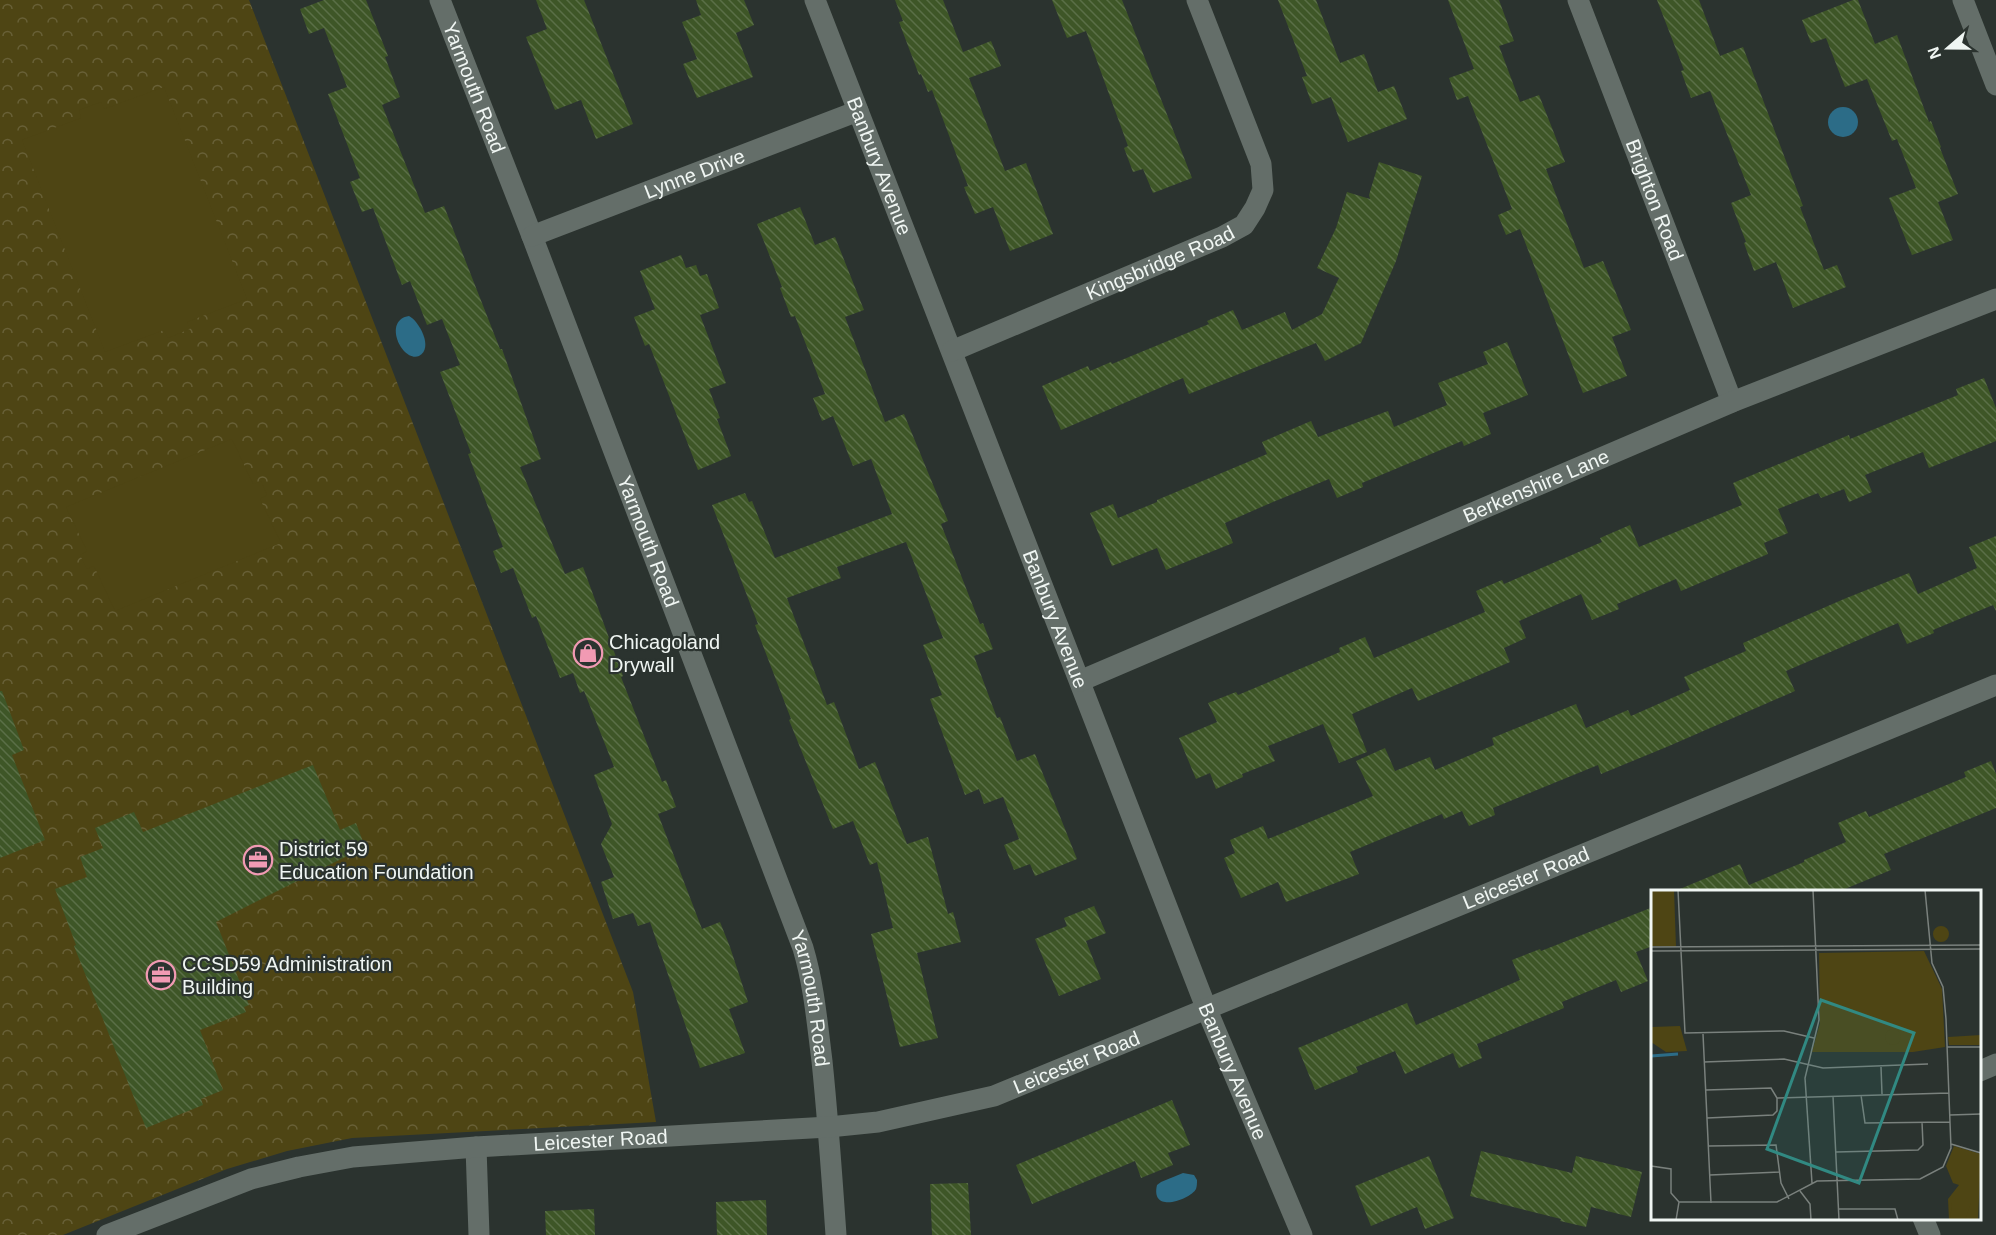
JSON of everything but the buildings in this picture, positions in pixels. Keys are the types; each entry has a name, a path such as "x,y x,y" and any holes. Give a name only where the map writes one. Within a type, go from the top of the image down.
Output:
{"street":[{"name":"Yarmouth Road","path":"440,0 803,948 815,997 829,1127 836,1235"},
{"name":"Banbury Avenue","path":"815,0 1207,1010 1302,1235"},
{"name":"Kingsbridge Road","path":"952,351 1222,237 1244,225 1263,190 1261,164 1197,0"},
{"name":"Brighton Road","path":"1578,0 1732,402"},
{"path":"1964,0 1996,85"},
{"name":"Lynne Drive","path":"532,236 858,111"},
{"name":"Berkenshire Lane","path":"1080,681 1732,402 1996,298"},
{"name":"Leicester Road","path":"107,1235 251,1179 354,1157 476,1147 829,1127 878,1122 994,1096 1996,685"},
{"path":"1981,1071 1996,1064"},
{"path":"476,1147 479,1235"},
{"path":"1924,1220 1930,1235"}],"green space":[{"path":"0,0 249,0 633,992 656,1122 352,1138 287,1151 227,1169 63,1235 0,1235"},
{"path":"164,87 247,299 187,322 190,329 168,338 164,330 105,352 22,140 81,118 79,110 101,102 104,109"},
{"path":"232,439 253,484 261,481 267,495 260,499 281,543 115,611 94,566 87,569 80,555 87,551 66,507"}],"water":[{"path":"1843,107 1849,108 1857,116 1857,128 1849,136 1843,137 1837,136 1829,128 1828,122 1829,116 1837,108"},
{"path":"409,316 421,329 425,341 423,352 419,356 406,353 401,347 396,332 401,319"},
{"path":"1183,1173 1194,1175 1197,1180 1193,1193 1172,1202 1159,1200 1156,1194 1157,1185"}],"place":[{"name":"Chicagoland Drywall","path":"588,653"},
{"name":"District 59 Education Foundation","path":"258,860"},
{"name":"CCSD59 Administration Building","path":"161,975"}]}
